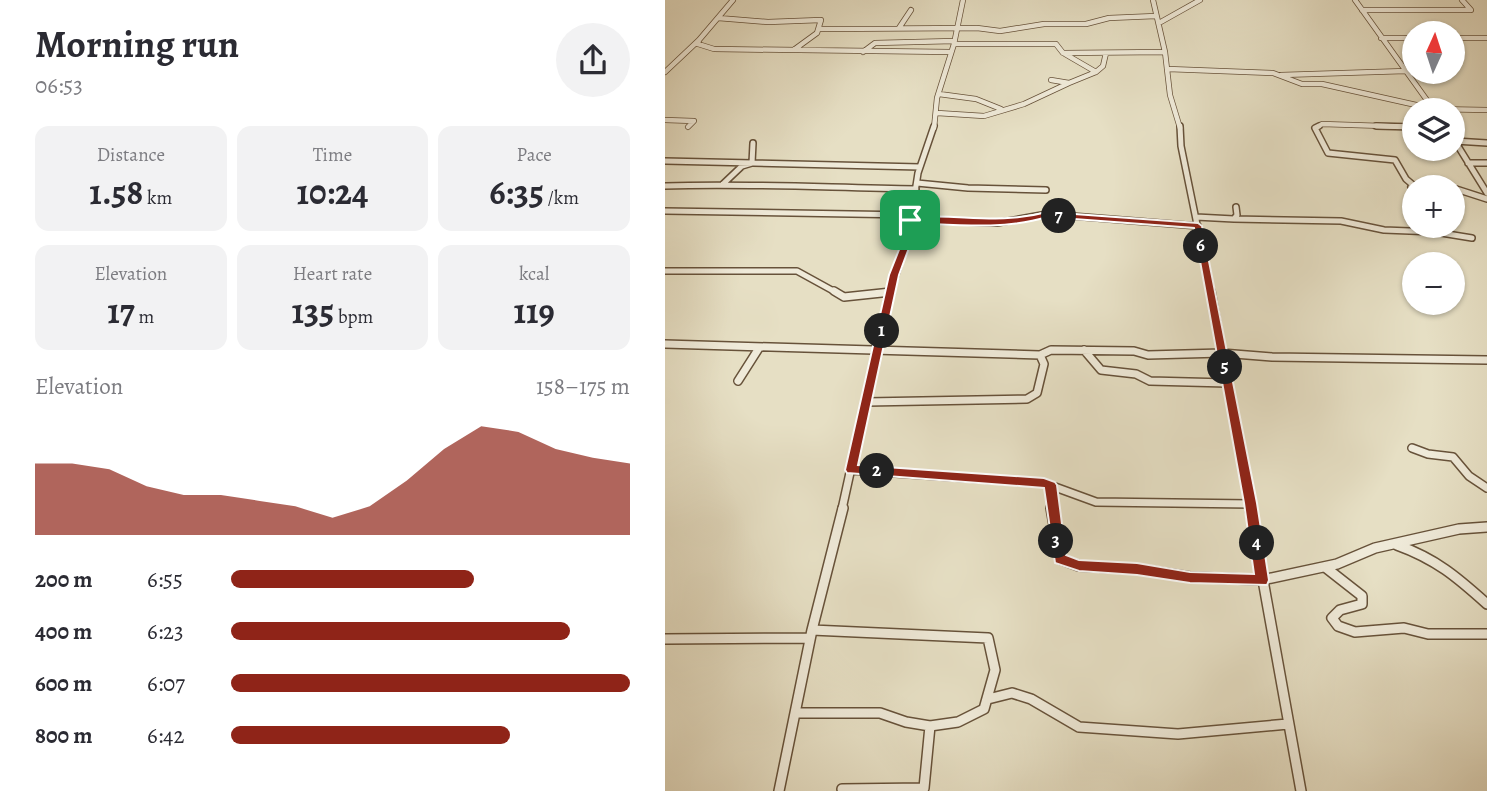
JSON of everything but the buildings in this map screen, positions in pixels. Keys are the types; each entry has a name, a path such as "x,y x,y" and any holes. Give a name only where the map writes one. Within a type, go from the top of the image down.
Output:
{"street":[{"path":"665,72 699,40 733,0"},
{"path":"779,791 811,634 891,292 908,237 920,167 929,147 939,94 963,0"},
{"path":"1153,0 1165,52 1170,95 1180,122 1181,146 1251,503 1262,580 1301,791"},
{"path":"1159,23 1200,0"},
{"path":"1355,0 1402,67"},
{"path":"1362,10 1471,9 1462,0"},
{"path":"899,28 911,10"},
{"path":"819,29 957,28 1000,31 1044,24 1086,24 1109,18 1156,16"},
{"path":"718,18 768,22 821,21 819,29 810,40 792,50"},
{"path":"1381,38 1402,38"},
{"path":"1465,38 1487,38"},
{"path":"699,40 698,44 714,49 950,52"},
{"path":"863,52 875,43 1056,44 1063,53 1095,72"},
{"path":"1063,53 1165,52"},
{"path":"937,113 983,116 1024,104 1095,72 1103,66 1106,54"},
{"path":"1168,69 1281,75 1310,72 1402,72"},
{"path":"1281,75 1302,84 1322,84 1402,103"},
{"path":"1051,80 1069,83"},
{"path":"939,94 976,99 1001,109"},
{"path":"1465,110 1487,110"},
{"path":"665,120 694,121 688,127"},
{"path":"1402,127 1322,124 1315,128 1328,153 1395,160 1404,175"},
{"path":"1465,140 1487,143"},
{"path":"752,163 753,142"},
{"path":"1465,158 1487,193"},
{"path":"665,161 920,167"},
{"path":"723,184 742,166 752,163"},
{"path":"1468,163 1487,163"},
{"path":"665,186 917,186 1046,190"},
{"path":"1465,192 1487,199"},
{"path":"1234,219 1237,215 1236,207"},
{"path":"665,211 911,217 986,223 1030,220 1047,214 1198,226"},
{"path":"1196,217 1341,221 1402,232"},
{"path":"1465,237 1472,239"},
{"path":"665,271 797,271 844,297 891,292"},
{"path":"665,344 879,351 944,350 1040,355 1051,350 1084,350 1134,351 1148,355 1222,353 1272,357 1487,360"},
{"path":"738,381 759,348"},
{"path":"1084,350 1101,370 1136,374 1150,381 1227,383"},
{"path":"867,402 1027,400 1037,393 1044,364 1040,355"},
{"path":"1412,448 1454,457 1468,476 1487,488"},
{"path":"851,470 1051,485 1097,502 1251,503"},
{"path":"1051,485 1051,509 1060,559 1079,566 1137,569 1190,578 1262,580 1324,567 1375,548 1453,530 1487,527"},
{"path":"1397,545 1448,569 1487,604"},
{"path":"1324,567 1362,596 1362,604 1341,610 1332,618 1342,627 1361,632 1388,632 1405,628 1421,633 1487,634"},
{"path":"665,639 811,634 988,638 995,670 988,699 984,709 958,722 930,726 880,713 797,713"},
{"path":"988,699 1012,694 1031,699 1079,727 1178,734 1288,724"},
{"path":"842,789 924,788 930,726"}],"route":[{"path":"1047,214 1198,226 1251,503 1262,580 1190,578 1137,569 1079,566 1060,559 1051,509 1051,485 1044,483 851,470 894,275 908,237 910,220 986,223 1030,220 1047,214"}]}
